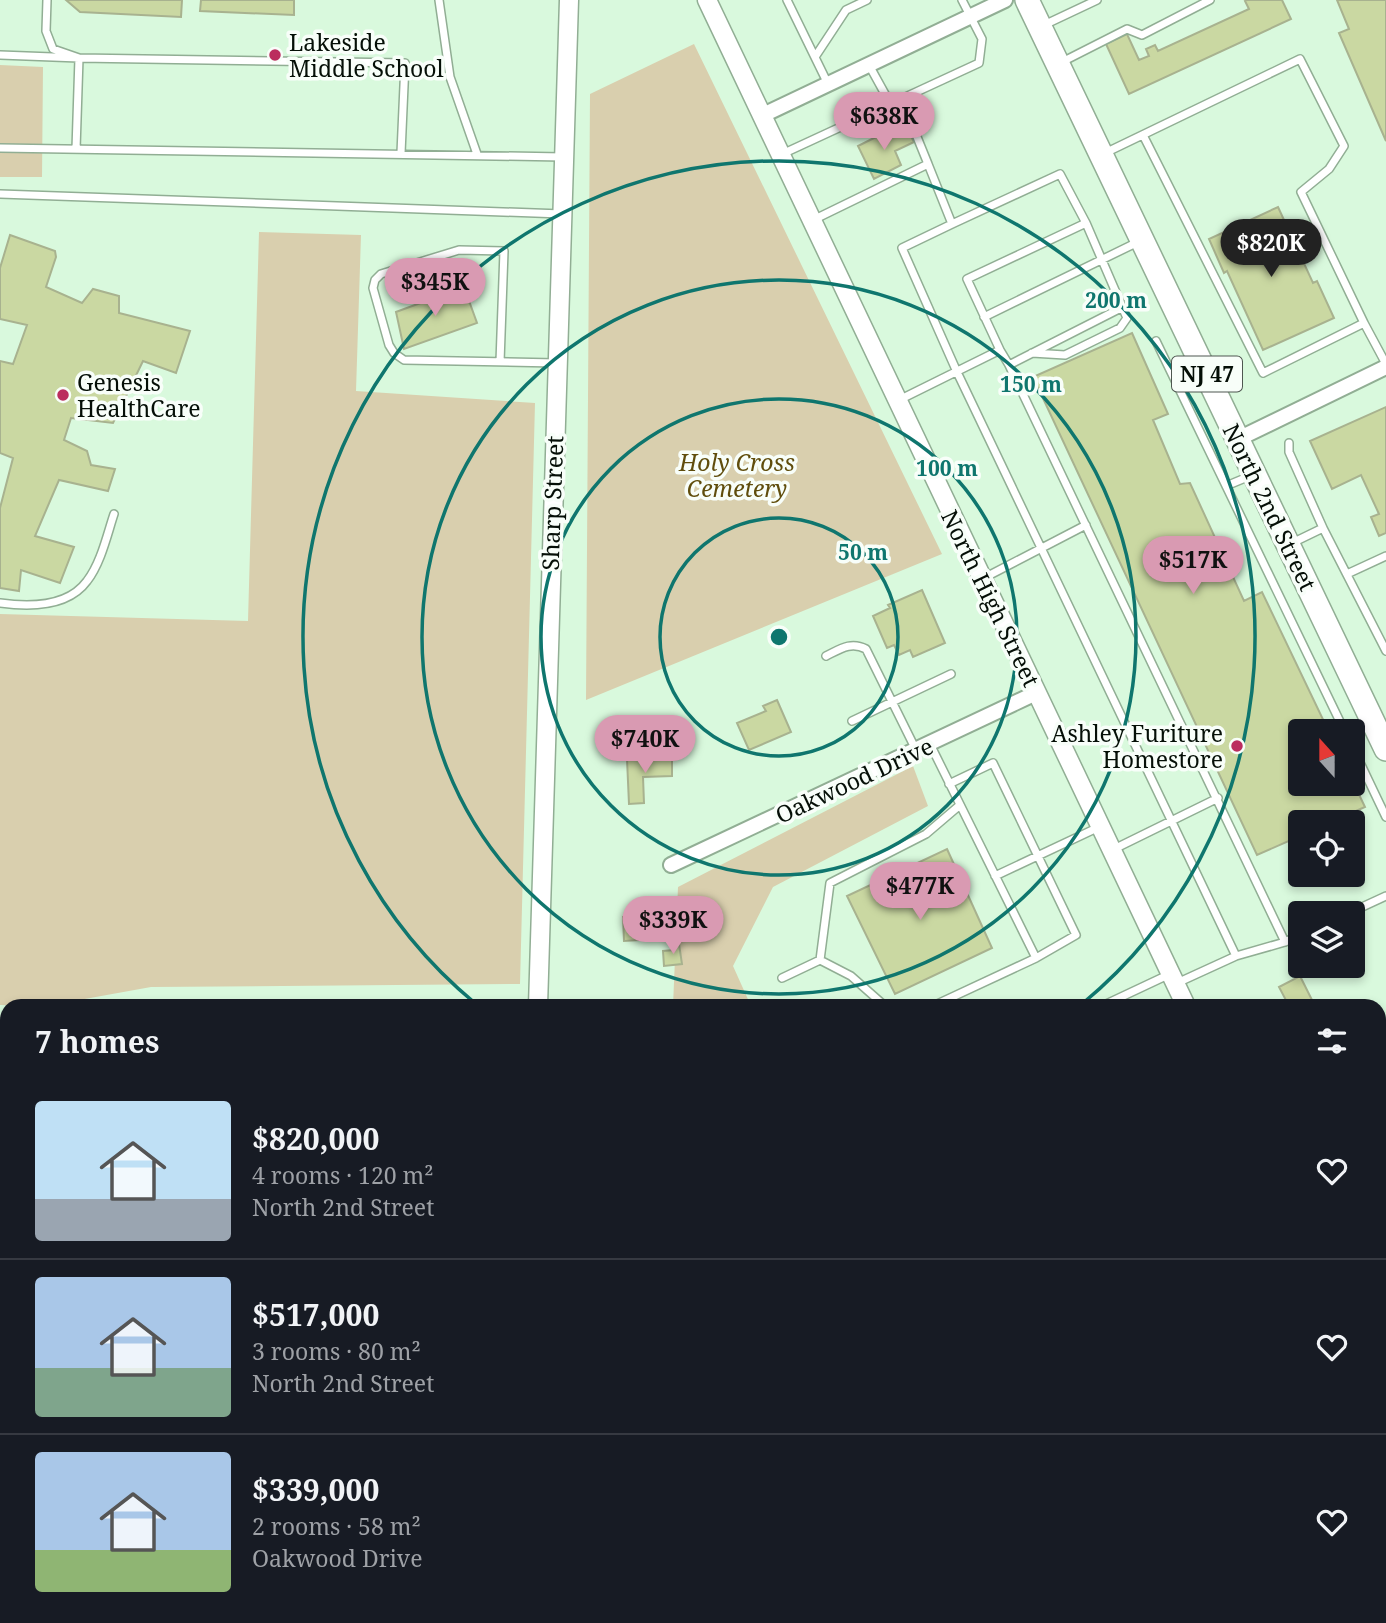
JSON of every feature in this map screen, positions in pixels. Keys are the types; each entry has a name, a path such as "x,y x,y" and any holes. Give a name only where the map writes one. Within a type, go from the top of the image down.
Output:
{"main road":[{"name":"North 2nd Street","path":"1027,0 1386,749"}],"street":[{"name":"Sharp Street","path":"538,999 569,0"},
{"name":"North High Street","path":"707,0 1183,999"},
{"path":"761,116 1004,0"},
{"path":"1238,439 1386,366"},
{"name":"Oakwood Drive","path":"671,865 1036,693"}],"lane":[{"path":"47,0 46,31 53,49 79,58"},
{"path":"439,0 450,77 477,154"},
{"path":"787,0 828,84"},
{"path":"815,57 846,10 867,0"},
{"path":"779,156 979,63 982,39 962,0"},
{"path":"1074,0 1078,9"},
{"path":"1040,27 1097,0"},
{"path":"1057,64 1127,29 1142,35 1210,0"},
{"path":"0,55 405,63 401,153"},
{"path":"76,149 79,58"},
{"path":"1101,155 1300,59 1343,146 1329,169 1301,192 1386,366"},
{"path":"869,65 891,105"},
{"path":"902,100 952,224"},
{"path":"1143,135 1263,373 1364,323"},
{"path":"0,148 564,157"},
{"path":"811,221 928,164"},
{"path":"1032,353 1065,355 1120,328 1126,318 1086,223 1060,174 902,248 957,372 1236,956"},
{"path":"0,194 562,214"},
{"path":"1086,223 967,279 1285,942"},
{"path":"985,317 1142,240"},
{"path":"500,362 504,251 459,250 381,274 375,280 373,288 389,345 394,353 404,360 500,362 557,363"},
{"path":"1009,365 1123,307"},
{"path":"1156,341 1339,719"},
{"path":"897,402 1000,350"},
{"path":"1289,443 1289,452 1323,528 1386,652"},
{"path":"1226,486 1254,474"},
{"path":"0,603 19,606 41,604 73,595 88,581 114,514"},
{"path":"982,579 1086,525"},
{"path":"1288,545 1323,528"},
{"path":"1347,574 1386,556"},
{"path":"825,656 849,645 859,645 866,649 892,701 950,784 1036,958"},
{"path":"852,721 951,674"},
{"path":"948,999 1036,958 1076,935 993,763 950,784"},
{"path":"1365,773 1386,817"},
{"path":"1111,850 1218,798"},
{"path":"820,960 830,883 926,834 960,805"},
{"path":"995,876 1100,827"},
{"path":"1365,906 1386,896"},
{"path":"1120,999 1236,956 1288,941"},
{"path":"782,978 820,960"},
{"path":"820,960 850,976 877,999"}],"green space":[{"name":"Holy Cross Cemetery","path":"694,44 942,554 586,700 590,94"},
{"path":"0,65 43,67 42,177 0,177"},
{"path":"259,232 361,235 356,391 535,403 520,984 151,987 85,999 0,999 0,614 248,621"},
{"path":"913,766 928,806 773,887 733,966 748,999 673,999 678,887"}],"building":[{"path":"66,0 182,0 181,17 80,12"},
{"path":"201,0 294,0 294,15 200,11"},
{"path":"1247,0 1282,0 1291,19 1129,94 1106,44 1127,34 1139,60 1149,56 1146,49 1155,45 1158,51 1249,9 1245,1"},
{"path":"1337,0 1386,0 1386,141 1339,33 1349,29"},
{"path":"907,129 914,142 895,151 901,165 874,179 858,146 884,133 890,137"},
{"path":"1278,207 1313,283 1317,281 1334,318 1263,350 1227,271 1224,273 1209,239"},
{"name":"Genesis HealthCare","path":"10,235 55,251 56,257 46,287 82,303 93,289 119,296 119,313 190,331 176,373 143,361 113,423 71,418 64,440 87,451 91,465 115,469 108,491 59,480 35,536 74,547 60,583 21,570 19,591 0,588 0,508 13,458 0,453 0,361 13,364 27,325 0,319 0,268"},
{"path":"464,287 477,323 404,349 396,312"},
{"path":"1132,333 1168,414 1153,420 1180,484 1190,483 1244,601 1262,592 1323,719 1288,719 1288,796 1360,796 1365,807 1358,810 1288,810 1288,841 1257,855 1033,377"},
{"path":"1386,407 1386,533 1379,536 1371,517 1379,514 1361,475 1332,489 1310,441"},
{"path":"922,590 945,643 913,657 910,650 899,655 894,645 887,648 873,616 890,608 888,605"},
{"path":"777,700 791,732 749,750 737,723 766,711 763,706"},
{"path":"672,757 672,776 643,777 644,803 629,804 627,759"},
{"path":"947,849 992,948 895,994 847,896"},
{"path":"644,916 645,927 656,927 656,939 624,941 623,917"},
{"path":"673,944 679,944 682,964 664,966 663,951 674,950"},
{"path":"1301,978 1312,999 1285,999 1279,987"}],"place":[{"name":"Lakeside Middle School","path":"275,55"},
{"name":"Genesis HealthCare","path":"63,395"},
{"name":"Ashley Furiture Homestore","path":"1237,746"}]}
